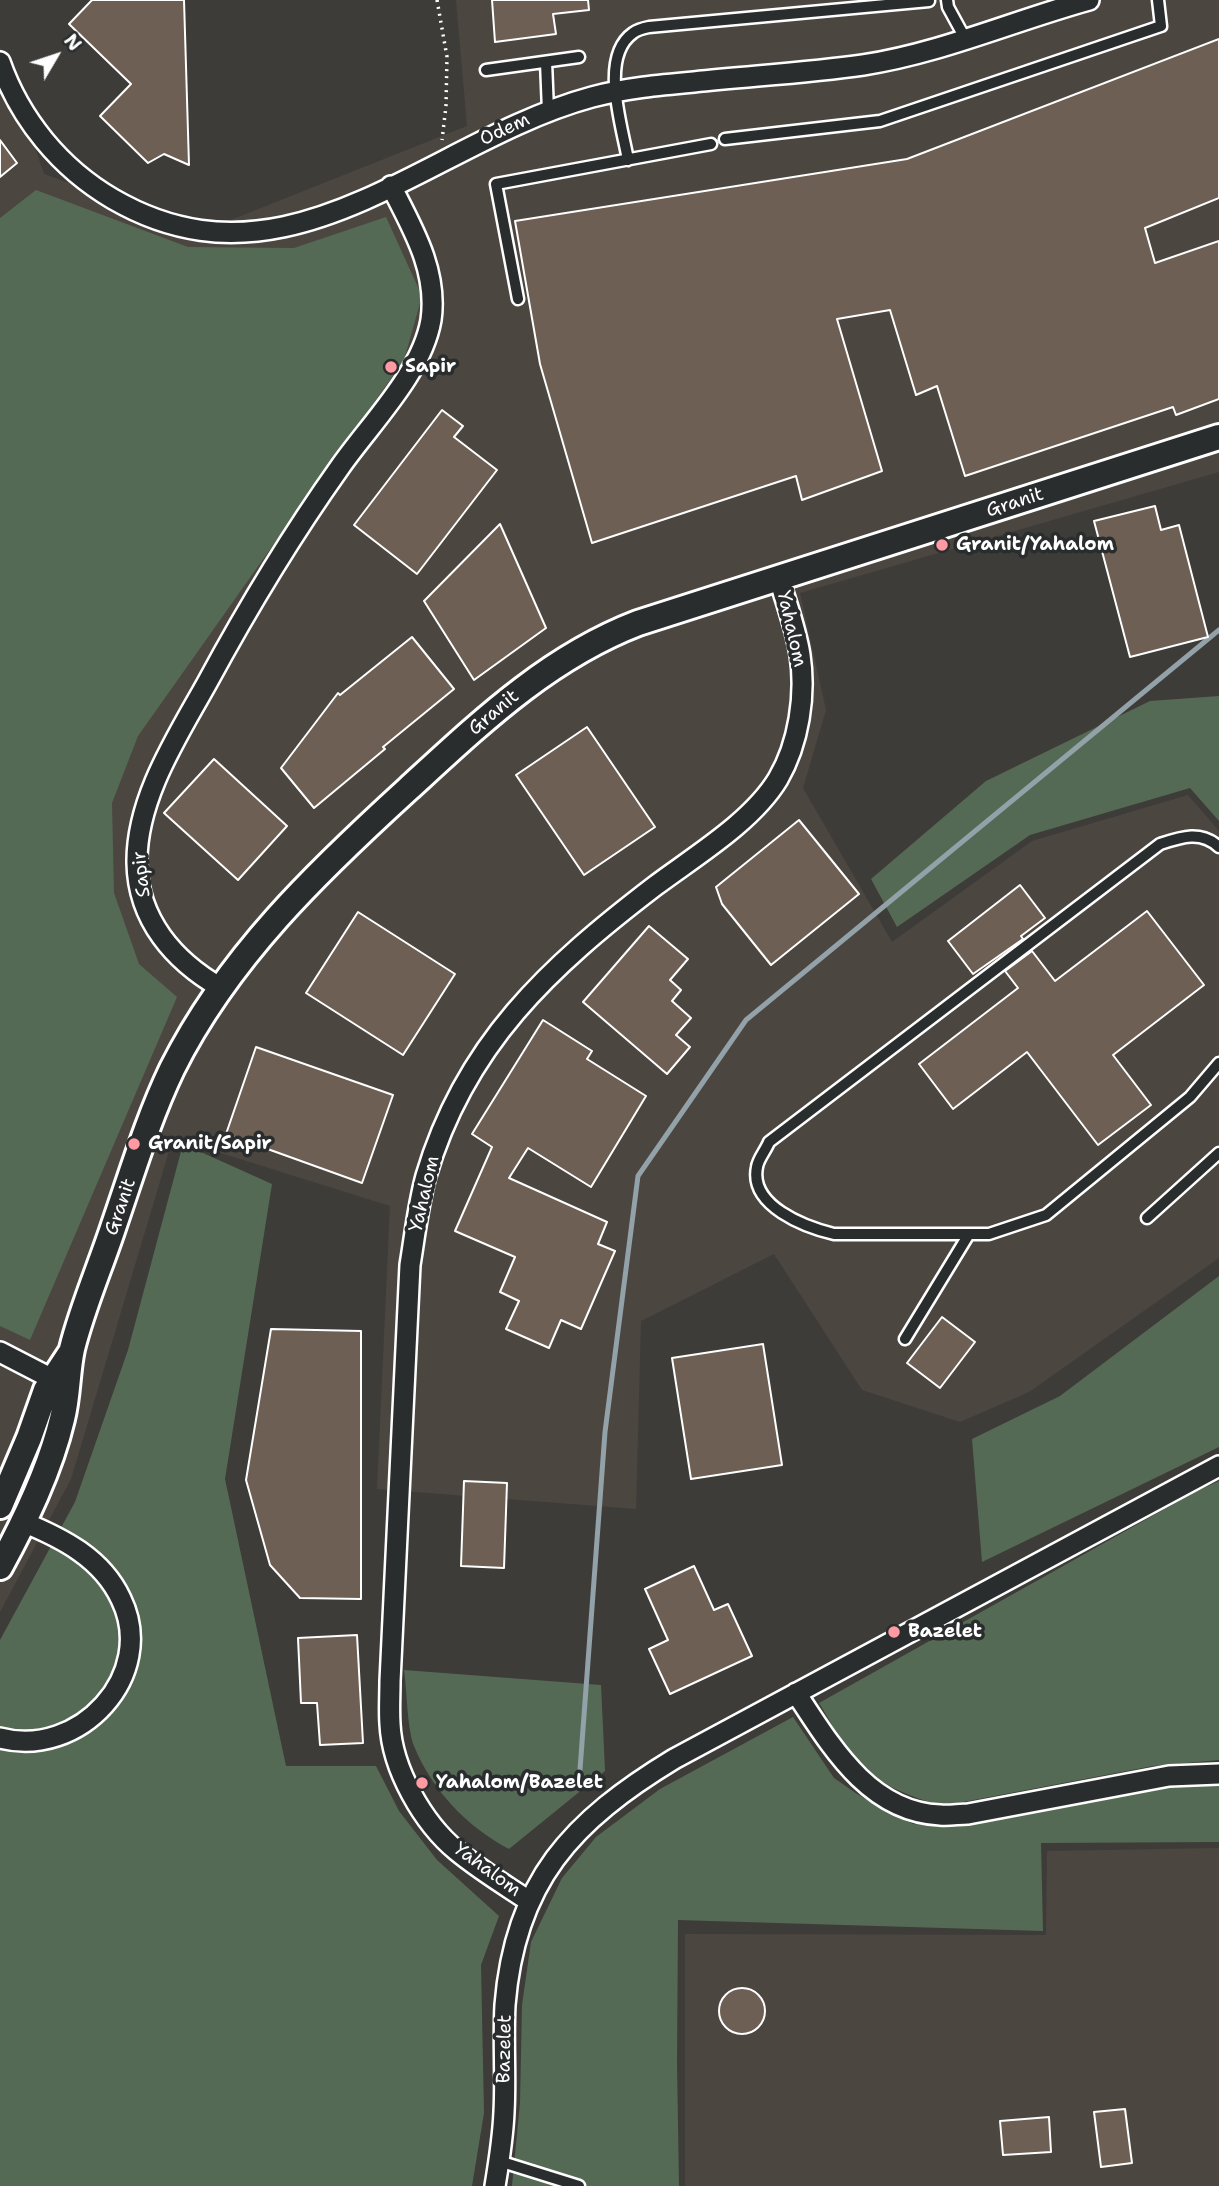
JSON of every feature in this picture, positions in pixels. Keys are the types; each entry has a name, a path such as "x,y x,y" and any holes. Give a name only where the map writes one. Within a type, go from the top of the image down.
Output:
{"street":[{"name":"Odem","path":"0,62 29,121 59,158 93,187 132,210 173,225 218,232 263,232 310,222 356,204 506,129 548,111 616,91 854,66 902,58 967,40 1086,0"},
{"name":"Sapir","path":"221,988 184,963 156,929 139,888 139,836 158,776 235,631 313,505 397,390 424,344 430,322 431,282 420,243 391,186"},
{"name":"Granit","path":"60,1383 158,1101 188,1040 221,988 276,918 333,858 484,719 575,653 614,633 1219,437"},
{"name":"Yahalom","path":"529,1901 455,1850 430,1820 411,1794 397,1762 390,1726 410,1265 418,1213 438,1139 482,1053 509,1017 547,978 609,922 739,822 778,779 792,749 800,712 802,685 800,654 779,578"},
{"path":"0,1352 60,1383"},
{"path":"0,1506 60,1383"},
{"path":"0,1567 23,1522 61,1424 60,1383"},
{"name":"Bazelet","path":"495,2186 504,2113 505,2007 518,1932 529,1901 544,1873 561,1849 602,1808 674,1759 1219,1465"},
{"path":"0,1738 40,1742 61,1736 82,1725 103,1707 118,1685 127,1663 131,1641 121,1598 93,1561 73,1546 23,1522"},
{"path":"796,1693 832,1749 854,1774 879,1795 906,1809 939,1816 968,1814 1168,1776 1219,1774"}],"lane":[{"path":"947,0 948,7 967,40"},
{"path":"725,139 880,121 1161,26 1158,0"},
{"path":"628,160 614,63 633,32 649,27 929,1"},
{"path":"486,70 579,57"},
{"path":"546,62 548,111"},
{"path":"518,299 496,184 711,144"},
{"path":"1219,847 1200,836 1185,835 1160,844 769,1142 757,1167 758,1187 767,1201 788,1218 813,1229 834,1234 989,1234 1046,1215 1190,1097 1219,1063"},
{"path":"1147,1218 1219,1153"},
{"path":"905,1339 969,1234"},
{"path":"499,2161 579,2186"}],"path":[{"path":"437,0 447,57 446,106 437,164"}],"shaded area":[{"path":"456,0 1219,0 1219,472 800,593 826,710 803,788 892,942 1032,841 1188,795 1219,831 1219,1258 1029,1392 960,1422 862,1390 774,1254 641,1321 636,1509 377,1489 390,1206 173,1138 71,1479 0,1612 0,46 44,174 203,231 467,126"},
{"path":"1219,1848 1219,2186 685,2186 685,1934 1046,1935 1047,1851"}],"green space":[{"path":"36,190 188,247 294,248 386,217 422,296 404,360 138,736 112,803 114,893 139,964 177,997 30,1340 0,1326 0,218"},
{"path":"1219,696 1219,821 1190,788 1030,835 897,927 871,879 986,781 1150,701"},
{"path":"183,1144 272,1184 225,1479 286,1766 376,1766 399,1811 437,1860 499,1916 481,1965 484,2113 472,2186 0,2186 0,1640 75,1502 128,1350"},
{"path":"1219,1276 1219,1447 982,1562 972,1439 1060,1396"},
{"path":"1219,1481 1219,1760 1153,1766 942,1806 881,1781 847,1749 819,1703"},
{"path":"404,1670 601,1685 605,1771 509,1849 465,1818 452,1806 431,1778 412,1738"},
{"path":"793,1717 834,1778 857,1794 913,1824 942,1826 1161,1787 1219,1783 1219,1842 1041,1843 1043,1931 678,1920 679,2186 512,2186 520,2103 522,2005 531,1942 562,1878 596,1837 660,1789"}],"building":[{"path":"92,0 184,0 189,165 164,154 148,163 100,116 131,84 69,24"},
{"path":"492,0 588,0 589,10 553,14 556,34 495,42"},
{"path":"1219,39 1219,198 1145,228 1155,263 1219,241 1219,399 1176,415 1173,407 965,476 937,386 916,395 890,310 837,319 882,471 802,500 796,476 592,543 540,364 515,221 907,159"},
{"path":"0,140 17,163 0,177"},
{"path":"442,410 463,426 454,437 497,470 417,574 354,525"},
{"path":"1155,506 1161,530 1179,525 1208,637 1130,657 1094,521"},
{"path":"500,524 546,628 474,680 424,601"},
{"path":"412,637 454,689 314,808 281,768 338,693 340,695"},
{"path":"587,727 655,827 584,875 516,775"},
{"path":"214,759 287,826 238,880 164,813"},
{"path":"799,820 859,894 771,965 722,904 716,887"},
{"path":"1020,885 1045,918 1021,936 1023,939 973,974 948,941"},
{"path":"1147,911 1204,985 1113,1055 1151,1105 1098,1145 1027,1052 953,1109 919,1064 1018,988 1005,971 1032,951 1055,981"},
{"path":"358,912 455,974 403,1055 306,993"},
{"path":"649,926 688,959 670,980 681,990 672,1001 691,1018 676,1035 690,1047 667,1074 583,1002"},
{"path":"543,1020 592,1051 587,1059 646,1096 591,1187 528,1148 509,1178 607,1222 598,1244 615,1251 581,1329 561,1320 549,1348 506,1329 519,1301 500,1292 515,1257 455,1231 492,1147 472,1134"},
{"path":"256,1047 393,1095 362,1183 226,1134"},
{"path":"942,1317 975,1342 940,1388 907,1363"},
{"path":"271,1329 361,1331 361,1599 300,1598 270,1565 246,1480"},
{"path":"763,1344 782,1465 691,1479 672,1358"},
{"path":"464,1481 507,1483 504,1568 461,1566"},
{"path":"694,1566 714,1610 728,1604 752,1656 670,1694 649,1649 668,1640 645,1589"},
{"path":"357,1635 363,1743 320,1745 317,1703 301,1703 298,1638"},
{"path":"742,1988 758,1995 765,2011 758,2027 742,2034 726,2027 719,2011 726,1995"},
{"path":"1125,2109 1132,2163 1101,2167 1094,2112"},
{"path":"1049,2117 1051,2152 1003,2155 1000,2121"}],"waterway":[{"path":"579,1783 605,1432 638,1176 746,1020 1219,630"}],"place":[{"name":"Sapir","path":"391,367"},
{"name":"Granit/Yahalom","path":"942,545"},
{"name":"Granit/Sapir","path":"134,1144"},
{"name":"Bazelet","path":"894,1632"},
{"name":"Yahalom/Bazelet","path":"422,1783"}]}
